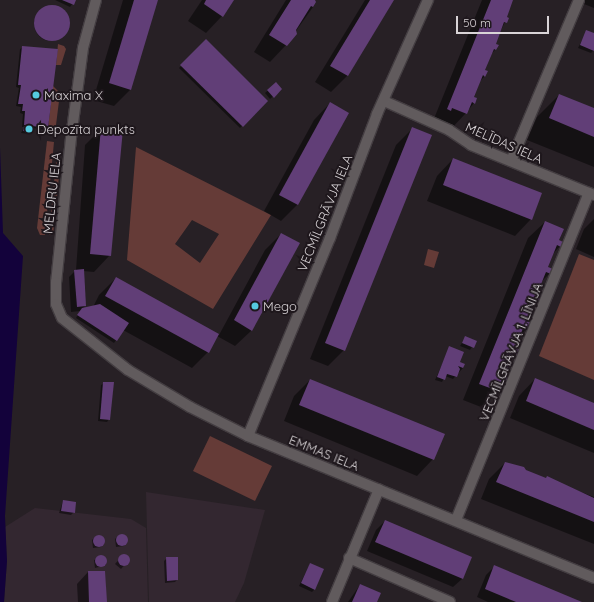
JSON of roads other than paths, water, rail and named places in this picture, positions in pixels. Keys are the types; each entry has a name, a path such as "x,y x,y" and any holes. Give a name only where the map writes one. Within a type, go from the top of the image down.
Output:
{"street":[{"name":"MELDRU IELA","path":"62,318 56,304 56,282 66,184 83,48 96,0"},
{"name":"VECMĪLGRĀVJA IELA","path":"248,436 384,101 428,0"},
{"path":"511,161 579,0"},
{"name":"MELĪDAS IELA","path":"384,101 449,130 471,145 592,194"},
{"name":"VECMĪLGRĀVJA 1. LĪNIJA","path":"456,520 592,194"},
{"name":"EMMAS IELA","path":"62,318 128,370 190,407 248,436 456,520 594,578"},
{"path":"332,602 349,558 379,489"},
{"path":"349,558 450,602"}],"place":[{"name":"Maxima X","path":"36,95"},
{"name":"Depozīta punkts","path":"29,129"},
{"name":"Mego","path":"255,306"}]}
